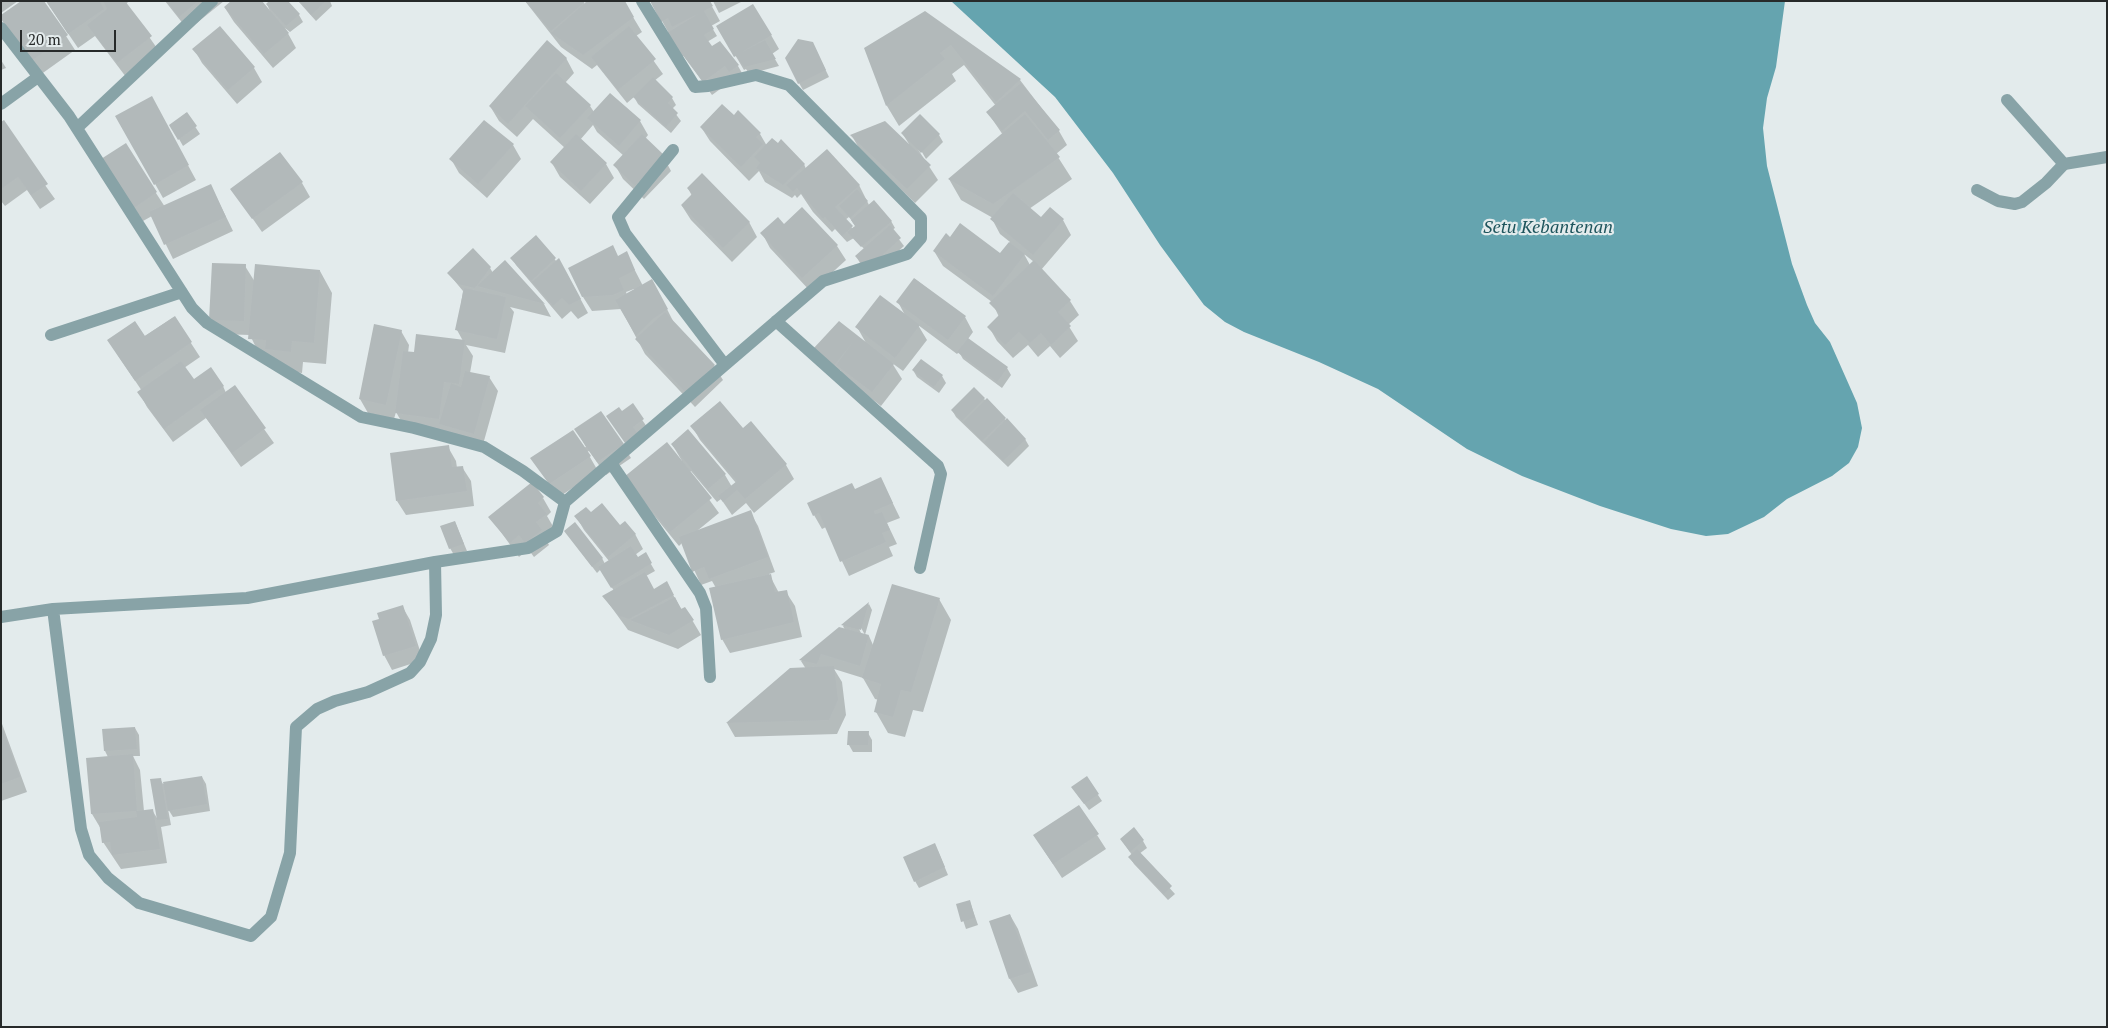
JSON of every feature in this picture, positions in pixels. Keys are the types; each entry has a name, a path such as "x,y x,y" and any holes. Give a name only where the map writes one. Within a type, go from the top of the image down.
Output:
{"street":[{"path":"77,128 212,1"},
{"path":"1,617 53,609 247,598 435,562 528,548 557,530 565,502 823,281 906,254 921,238 921,218 789,84 756,75 708,86 695,87 642,1"},
{"path":"1,28 77,128 182,292 207,323 361,417 414,428 484,447 524,471 565,502"},
{"path":"1,104 38,77"},
{"path":"2007,100 2064,164"},
{"path":"673,150 618,217 625,233 725,365"},
{"path":"1977,190 1998,202 2015,204 2022,202 2046,184 2064,164 2107,157"},
{"path":"51,334 182,292"},
{"path":"776,321 938,466 941,474 920,568"},
{"path":"611,463 700,593 706,608 710,677"},
{"path":"53,609 81,829 89,854 108,878 139,903 251,936 271,917 290,853 296,727 317,709 335,701 368,692 410,673 420,662 430,639 436,615 435,562"}],"water":[{"name":"Setu Kebantenan","path":"951,1 1785,1 1776,67 1767,98 1763,128 1767,166 1792,264 1807,305 1815,323 1830,342 1857,403 1862,428 1858,447 1849,463 1832,476 1787,499 1764,517 1728,534 1706,536 1671,529 1600,506 1522,476 1467,449 1378,389 1319,362 1244,332 1225,322 1204,305 1160,245 1113,173 1055,97"}],"building":[{"path":"21,1 44,1 68,35 31,61 1,19 1,15"},
{"path":"46,1 100,1 104,9 68,34"},
{"path":"103,1 125,1 152,36 117,63 87,25 107,9"},
{"path":"166,1 198,1 179,17"},
{"path":"231,1 262,1 289,33 264,54 224,7"},
{"path":"269,1 288,1 300,14 286,26 266,4"},
{"path":"299,1 326,1 311,15"},
{"path":"525,1 586,1 551,31"},
{"path":"587,1 625,1 634,17 583,55 551,33"},
{"path":"650,1 710,1 713,6 704,11 714,29 704,35 712,46 720,41 739,65 729,72 725,66 703,82 678,51 667,33 698,14 672,27 668,18 661,22"},
{"path":"753,4 772,35 742,52 765,40 776,59 744,67 736,56 734,57 716,26"},
{"path":"925,11 1021,79 996,102 951,45 940,53 945,59 886,106 864,48"},
{"path":"220,26 255,67 228,90 192,49"},
{"path":"629,26 656,59 618,90 591,57"},
{"path":"798,39 813,42 826,70 798,84 785,58"},
{"path":"547,40 567,58 508,124 489,106"},
{"path":"556,73 591,105 560,138 525,106"},
{"path":"653,77 673,97 668,103 678,113 666,127 633,97"},
{"path":"1021,83 1060,130 1048,140 1025,111 1002,131 986,112"},
{"path":"610,93 641,120 619,146 587,118"},
{"path":"152,96 189,165 154,185 115,116"},
{"path":"722,104 734,115 738,110 761,133 756,137 763,144 741,167 700,127"},
{"path":"187,112 197,126 178,140 169,125"},
{"path":"920,114 940,134 921,153 901,133"},
{"path":"1025,114 1060,157 993,204 948,179"},
{"path":"4,120 48,184 31,195 18,177 1,189 1,122"},
{"path":"484,120 514,144 478,184 449,159"},
{"path":"885,121 931,165 907,189 850,135"},
{"path":"576,134 607,163 581,191 550,162"},
{"path":"642,134 664,155 635,186 613,165"},
{"path":"772,138 778,143 781,139 805,164 783,185 756,168 760,163 754,157"},
{"path":"126,143 157,192 134,208 101,159"},
{"path":"827,149 860,185 835,207 853,226 842,236 825,217 823,219 797,188 793,192 786,185"},
{"path":"280,152 303,182 252,219 230,189"},
{"path":"702,173 750,222 723,248 681,205 692,194 687,188"},
{"path":"211,184 226,217 164,245 149,212"},
{"path":"857,189 868,201 850,218 839,206"},
{"path":"1013,193 1041,217 1050,207 1064,219 1033,255 990,219"},
{"path":"874,200 892,221 861,247 847,232 855,226 851,220"},
{"path":"802,207 838,245 802,278 760,233 778,217 784,224"},
{"path":"960,223 1000,253 1009,242 1025,254 993,296 933,251 946,233 950,237"},
{"path":"890,225 901,238 877,260 864,266 855,256"},
{"path":"536,235 556,258 531,281 510,258"},
{"path":"613,245 618,256 627,251 635,270 619,278 624,290 613,295 582,297 568,268"},
{"path":"473,248 491,267 475,288 458,284 447,273"},
{"path":"559,258 581,299 569,305 562,298 553,306 532,282"},
{"path":"505,260 545,304 477,286"},
{"path":"1034,260 1071,300 1058,312 1071,326 1051,345 1041,333 1030,343 1019,332 1005,345 987,327 1000,314 989,303"},
{"path":"212,263 246,264 244,321 209,320"},
{"path":"255,264 320,270 314,343 292,341 291,352 265,349 266,340 248,339"},
{"path":"914,278 966,316 948,340 896,302"},
{"path":"652,279 668,309 654,318 636,336 615,300"},
{"path":"464,288 506,297 497,339 455,330"},
{"path":"880,295 920,325 895,358 855,327"},
{"path":"665,312 715,365 686,393 635,339"},
{"path":"175,316 192,342 135,381 107,340 135,321 145,336"},
{"path":"839,321 894,364 872,392 836,365 852,343 834,366 813,349"},
{"path":"374,324 402,330 386,405 359,399"},
{"path":"416,334 465,340 459,384 444,382 439,419 395,413 403,351 414,352"},
{"path":"968,338 1008,367 997,382 957,352"},
{"path":"921,359 943,375 934,387 912,370"},
{"path":"181,361 194,379 211,367 224,386 164,429 137,392"},
{"path":"465,371 490,376 474,434 439,424 451,383 461,387"},
{"path":"235,385 266,428 232,453 200,410"},
{"path":"974,387 985,398 962,421 951,410"},
{"path":"987,398 1006,418 982,441 963,422"},
{"path":"720,401 743,428 751,421 787,464 745,499 737,490 723,502 718,496 737,481 690,426"},
{"path":"633,403 644,419 633,427 638,434 625,443 606,416 619,407 622,411"},
{"path":"601,411 624,444 597,462 574,429"},
{"path":"1007,418 1026,439 1003,461 984,442"},
{"path":"688,429 726,474 708,489 671,444"},
{"path":"573,430 591,456 549,484 530,458"},
{"path":"667,442 712,498 670,532 624,477"},
{"path":"449,445 452,467 463,466 467,491 396,501 390,453"},
{"path":"881,477 893,503 874,511 875,514 882,512 890,530 882,533 886,542 840,562 819,513 813,516 807,503 852,483 855,489"},
{"path":"532,482 544,497 538,503 547,514 536,522 542,530 525,543 519,535 510,543 488,517"},
{"path":"602,503 620,525 625,521 636,534 608,557 574,516 586,507 591,512"},
{"path":"751,510 768,557 709,579 704,567 692,572 679,537"},
{"path":"455,521 464,544 449,549 440,526"},
{"path":"575,522 603,558 592,567 564,531"},
{"path":"631,546 638,557 646,552 652,563 611,588 598,567"},
{"path":"645,572 654,589 667,581 674,595 629,619 619,616 602,596"},
{"path":"771,574 775,592 787,590 794,622 721,640 709,588"},
{"path":"892,584 940,598 911,692 901,690 893,717 874,712 881,684 862,678"},
{"path":"675,597 681,609 685,607 694,620 669,635 630,620"},
{"path":"869,602 861,630 841,625"},
{"path":"403,605 416,646 383,656 372,621 379,619 377,613"},
{"path":"839,627 869,635 860,666 821,654 817,664 799,660"},
{"path":"834,666 838,700 829,720 726,723 790,668"},
{"path":"1,725 20,777 1,784"},
{"path":"135,727 137,749 104,751 102,729"},
{"path":"848,731 869,731 868,745 847,745"},
{"path":"133,754 137,811 153,809 160,849 112,855 110,842 102,843 99,822 137,817 136,811 91,814 86,758"},
{"path":"202,776 207,804 168,811 163,782"},
{"path":"1087,776 1099,794 1084,804 1071,787"},
{"path":"161,778 168,819 157,820 150,779"},
{"path":"1079,805 1099,834 1053,864 1033,835"},
{"path":"1134,827 1144,840 1130,852 1120,839"},
{"path":"935,843 945,867 914,882 903,857"},
{"path":"1137,849 1172,886 1164,894 1128,857"},
{"path":"970,900 975,918 961,922 956,904"},
{"path":"1010,914 1031,972 1009,979 989,921"}]}
